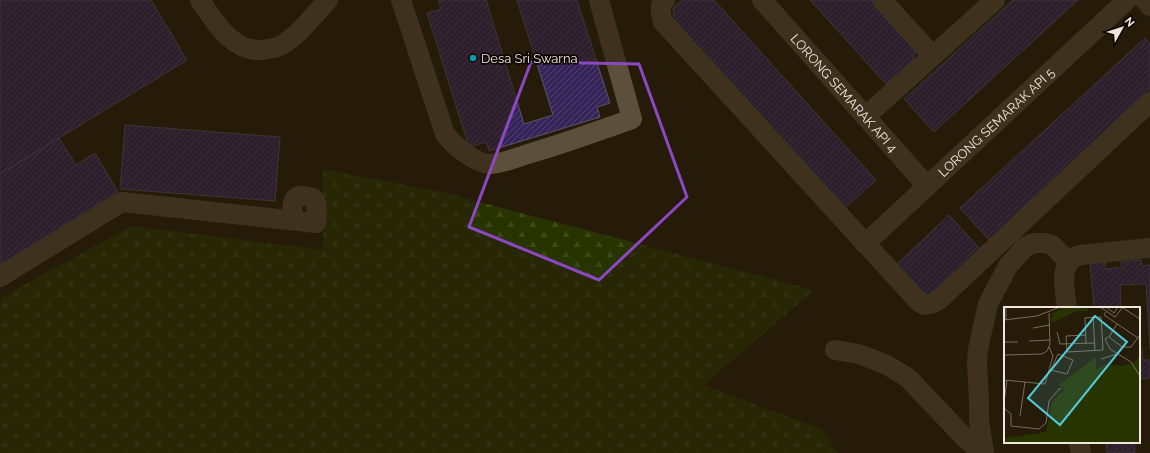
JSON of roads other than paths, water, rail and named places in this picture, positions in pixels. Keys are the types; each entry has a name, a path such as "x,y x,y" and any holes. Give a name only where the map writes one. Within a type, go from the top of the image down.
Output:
{"street":[{"path":"200,0 217,26 239,46 260,51 281,46 301,30 328,0"},
{"path":"401,0 445,134 450,142 478,161 488,164 500,163 555,146 632,119 599,0"},
{"path":"666,0 663,2 660,11 663,22 865,244 924,305 933,303 940,299 1150,102"},
{"name":"LORONG SEMARAK API 4","path":"762,0 927,186"},
{"path":"882,0 932,56"},
{"path":"866,116 995,0"},
{"name":"LORONG SEMARAK API 5","path":"865,244 1127,0"},
{"path":"1145,0 1150,6"},
{"path":"0,277 122,202 292,220"},
{"path":"984,451 979,420 977,363 978,349 988,304 1008,266 1025,247 1034,243 1052,245 1069,262"},
{"path":"1067,307 1064,277 1066,266 1073,257 1080,254 1150,248"},
{"path":"835,350 859,354 887,365 908,378 965,438 973,445 984,451"},
{"path":"1079,443 1081,453"}],"place":[{"name":"Desa Sri Swarna","path":"473,58"}]}
